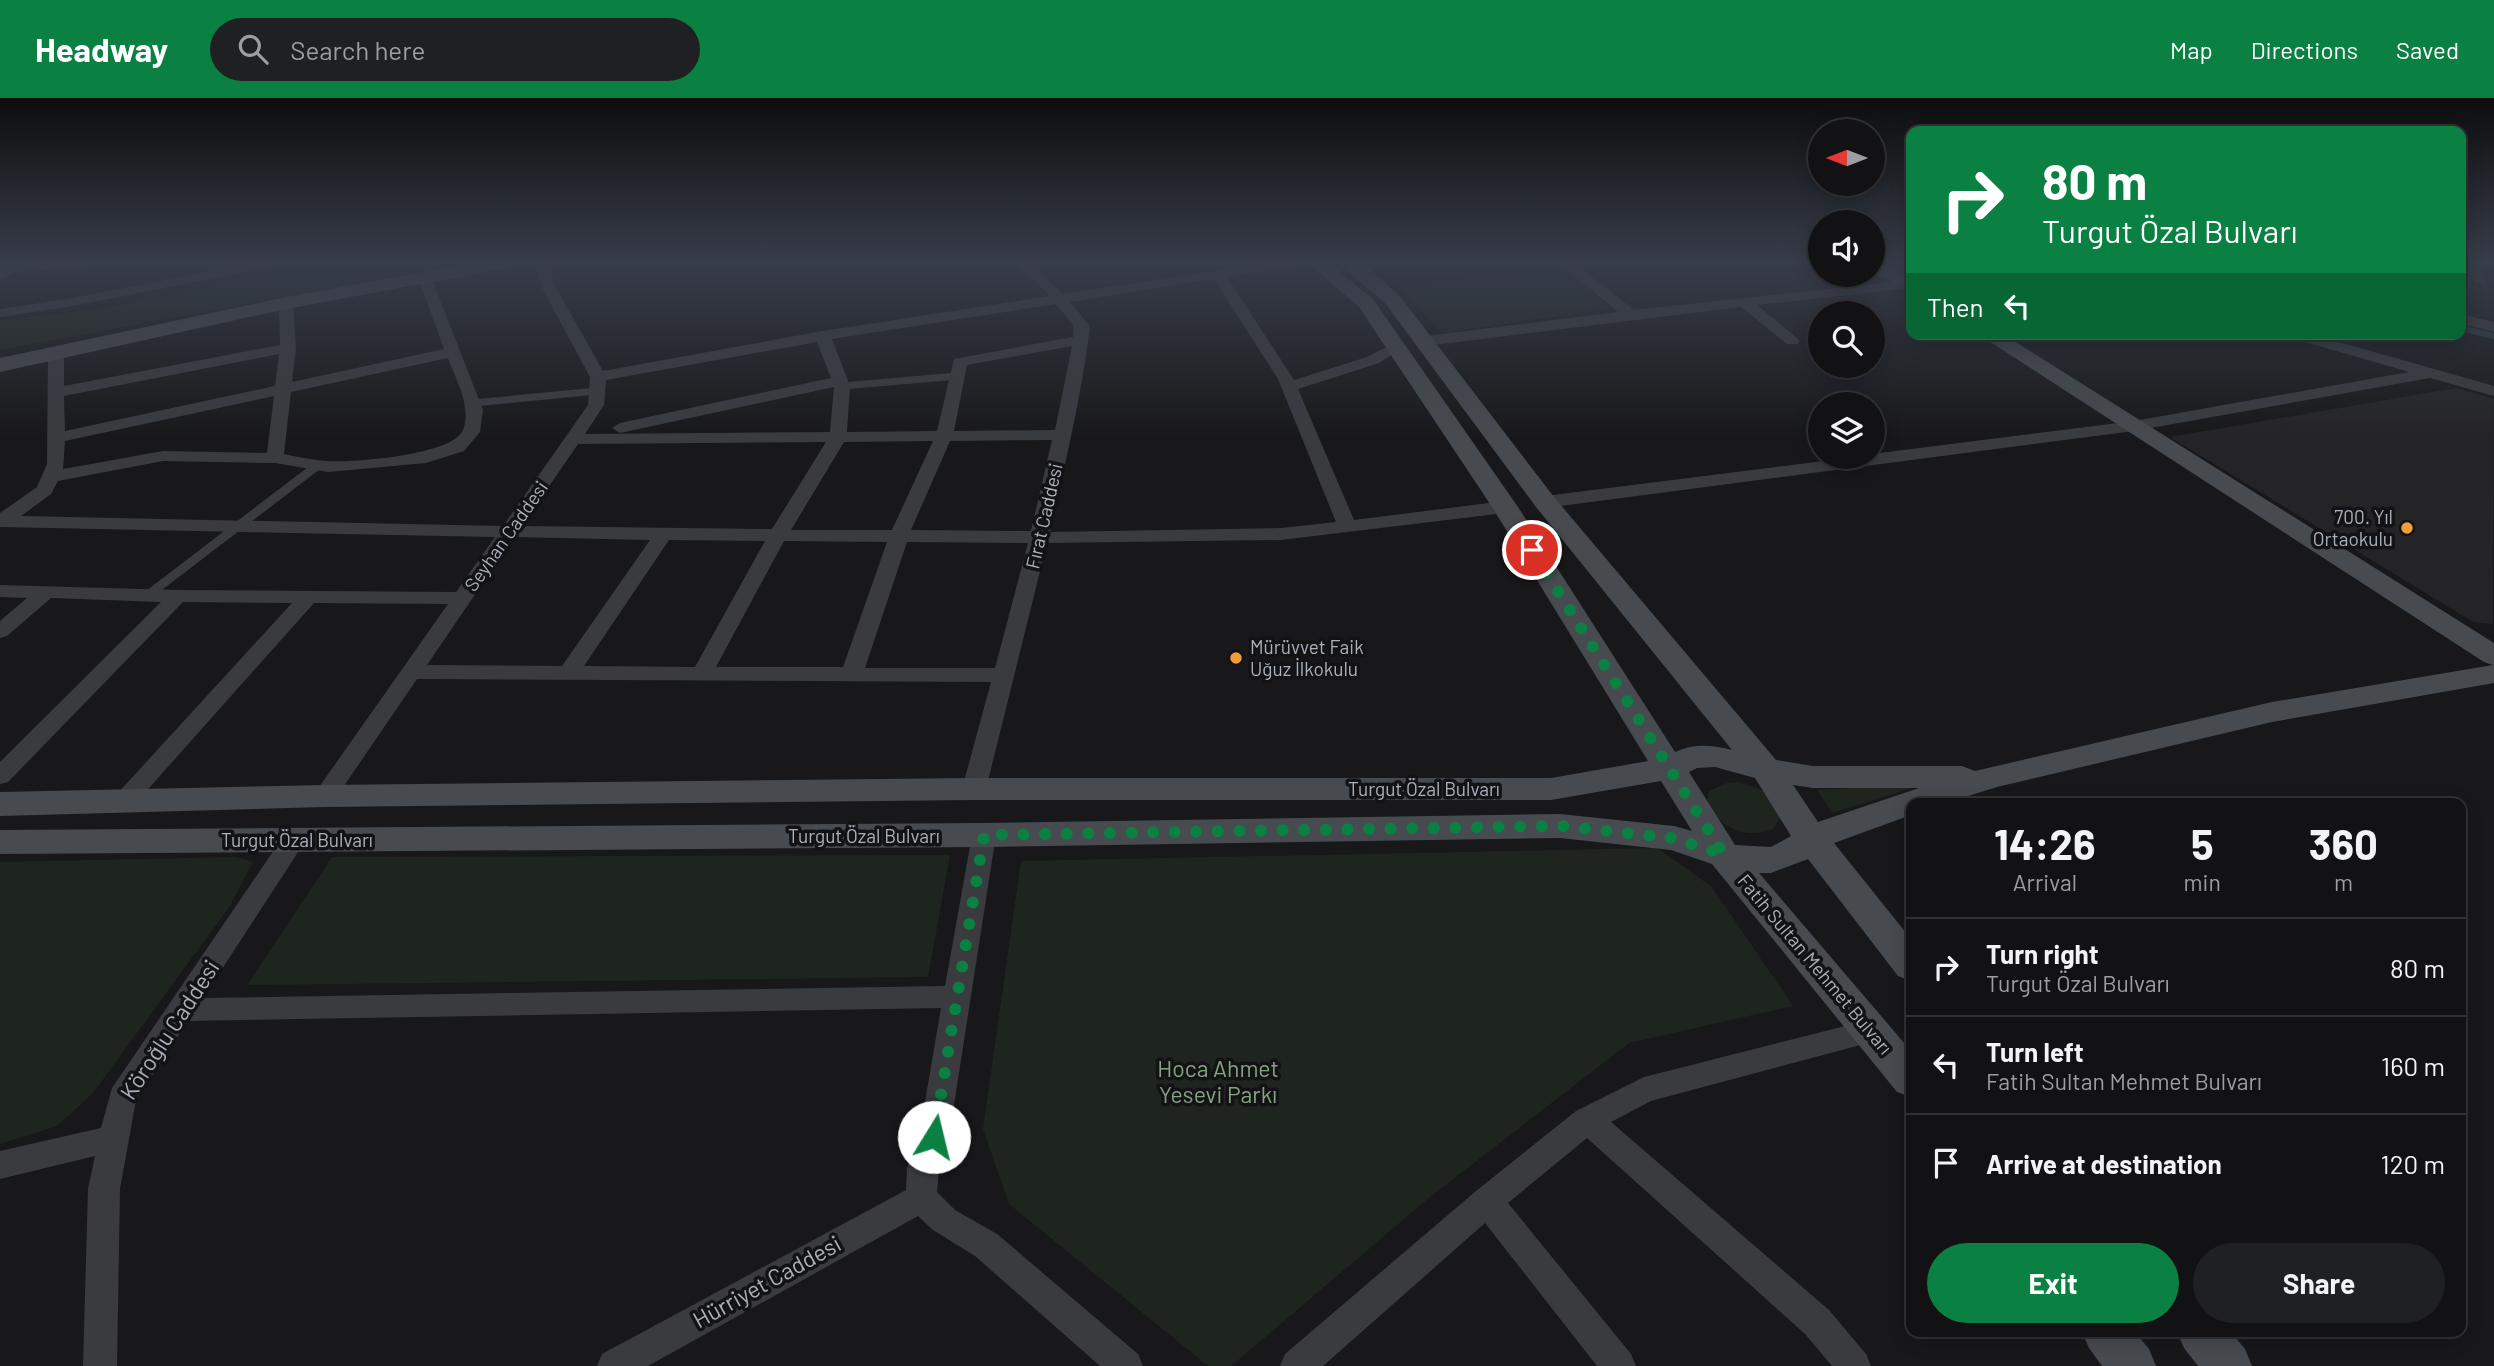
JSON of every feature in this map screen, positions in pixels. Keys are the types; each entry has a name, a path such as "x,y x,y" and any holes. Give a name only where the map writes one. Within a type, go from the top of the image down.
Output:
{"street":[{"path":"5,363 202,321"},
{"path":"275,458 288,348 287,321"},
{"path":"50,477 163,456 275,458 318,465 426,458 458,447 471,432 475,410 442,321"},
{"path":"566,321 597,384 823,336 921,321"},
{"path":"852,674 899,536 944,436 960,362 1081,340 1082,326 1078,321"},
{"path":"1247,321 1289,387 1347,525"},
{"name":"Fatih Sultan Mehmet Bulvarı","path":"1378,321 1505,507 1724,855 1906,1074"},
{"path":"1410,321 1545,502 1766,770 1811,839 1906,960"},
{"path":"1426,341 1582,321"},
{"path":"1768,321 1792,341"},
{"path":"2472,321 2494,327"},
{"path":"702,673 778,535 838,437 841,383 823,336"},
{"name":"Fırat Caddesi","path":"974,789 1039,538 1076,374 1081,340"},
{"path":"1997,340 2494,656"},
{"path":"2314,340 2494,391"},
{"path":"57,392 288,348"},
{"path":"1289,387 1373,360 1395,348"},
{"path":"56,438 454,352"},
{"path":"1,521 45,490 56,464 56,353"},
{"path":"1545,502 2134,426 2430,373"},
{"path":"573,439 841,383"},
{"name":"Seyhan Caddesi","path":"325,796 596,405 597,384"},
{"path":"573,439 1063,435"},
{"path":"1,521 509,532 1136,538 1282,534 1505,507"},
{"path":"569,673 663,534"},
{"path":"0,591 178,596 463,598"},
{"path":"0,632 46,592"},
{"path":"0,776 178,596"},
{"path":"125,800 308,597"},
{"path":"411,672 1004,675"},
{"path":"1991,777 2272,712 2494,674"},
{"name":"Turgut Özal Bulvarı","path":"0,804 325,796 974,789 1551,789 1670,768 1691,757 1715,756 1766,770 1813,777 1991,777"},
{"name":"Turgut Özal Bulvarı","path":"1926,798 1991,777"},
{"name":"Turgut Özal Bulvarı","path":"0,842 984,835 1560,826 1674,838 1724,855 1748,860 1771,860 1790,854 1811,839 1851,822 1906,804"},
{"path":"984,835 934,1137 923,1168 921,1199 944,1220 986,1245 1126,1366"},
{"name":"Köroğlu Caddesi","path":"100,1366 104,1189 122,1097 294,840"},
{"path":"181,1010 957,997"},
{"path":"1297,1366 1487,1201 1587,1120 1644,1090 1872,1031"},
{"path":"1587,1120 1817,1322 1854,1366"},
{"path":"0,1166 114,1138"},
{"name":"Hürriyet Caddesi","path":"614,1366 921,1199"},
{"path":"1487,1201 1619,1366"},
{"path":"2110,1337 2132,1366"},
{"path":"2205,1337 2228,1366"}],"lane":[{"path":"841,383 957,376"},
{"path":"473,403 597,384"},
{"path":"148,595 318,465"}],"shaded area":[{"name":"700. Yıl Ortaokulu","path":"2456,388 2494,399 2493,624 2473,622 2170,437"}],"green space":[{"path":"0,321 155,321 0,350"},
{"path":"1430,321 1525,321 1441,333"},
{"path":"1739,782 1764,791 1782,815 1773,829 1753,833 1735,830 1706,806 1709,791 1727,783"},
{"path":"1925,784 1832,813 1817,790"},
{"name":"Hoca Ahmet Yesevi Parkı","path":"1657,848 1712,887 1793,1006 1629,1043 1430,1197 1231,1366 1208,1366 1009,1204 983,1129 1021,861"},
{"path":"950,855 928,977 247,985 332,857"},
{"path":"236,857 253,862 230,906 93,1093 57,1126 0,1144 0,862"}],"waterway":[{"path":"2466,329 2494,336"}],"place":[{"name":"700. Yıl Ortaokulu","path":"2407,528"},
{"name":"Mürüvvet Faik Uğuz İlkokulu","path":"1236,658"}],"route":[{"path":"934,1137 984,835 1560,826 1674,838 1724,855 1532,550"}]}
